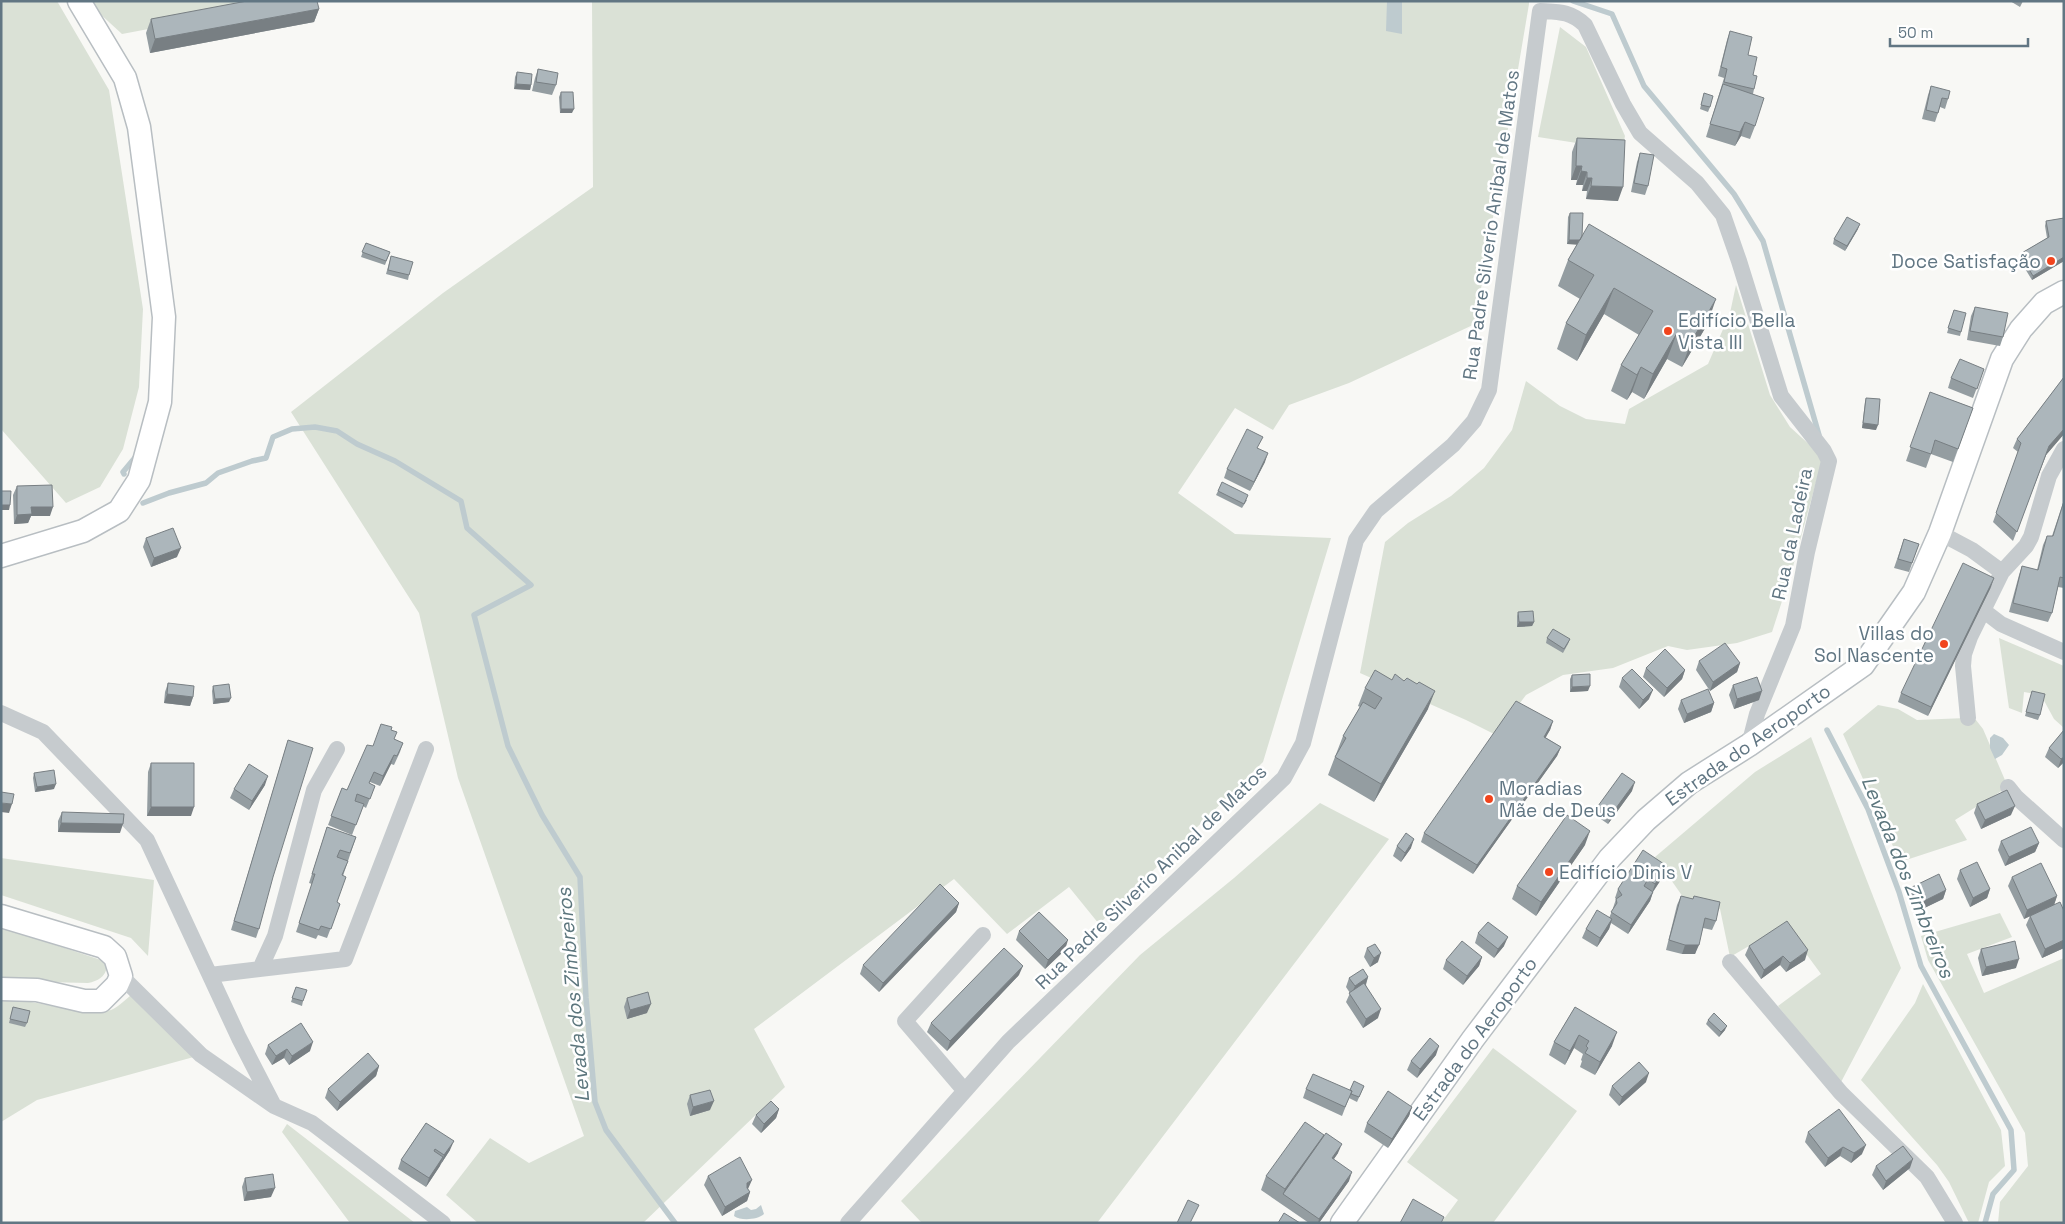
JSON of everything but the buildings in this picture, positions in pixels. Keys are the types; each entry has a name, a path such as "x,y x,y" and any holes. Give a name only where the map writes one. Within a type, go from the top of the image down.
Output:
{"main road":[{"path":"1,556 83,531 118,511 139,480 160,402 164,317 139,127 125,78 79,1"},
{"name":"Estrada do Aeroporto","path":"1342,1223 1452,1068 1610,858 1646,820 1688,783 1749,745 1863,665 1914,592 1940,533 2002,359 2021,329 2044,303 2064,292"},
{"path":"1,916 104,947 115,957 121,976 117,985 101,1001 84,1001 37,990 1,989"}],"street":[{"name":"Rua da Ladeira","path":"1540,11 1564,12 1576,16 1585,25 1623,104 1640,133 1697,183 1722,215 1739,261 1781,396 1824,450 1829,461 1807,552 1792,626 1756,714 1749,745"},
{"name":"Rua Padre Silverio Anibal de Matos","path":"848,1223 1008,1042 1284,778 1303,743 1356,540 1376,511 1453,445 1474,421 1489,390 1540,11"},
{"path":"1968,718 1964,654 1970,637 2002,572 2026,546 2031,537 2049,476 2064,449"},
{"path":"1940,533 1972,550 2002,572"},
{"path":"1984,611 2001,624 2064,652"},
{"path":"1,713 43,732 147,840 239,1038 274,1106"},
{"path":"260,969 275,936 314,790 337,749"},
{"path":"210,975 344,959 426,749"},
{"path":"2008,787 2016,797 2064,840"},
{"path":"964,1090 905,1021 983,935"},
{"path":"1730,962 1841,1094 1927,1177 1955,1223"},
{"path":"121,976 201,1055 274,1106 312,1123 443,1223"}],"shaded area":[{"path":"1,1 57,1 109,90 143,309 139,387 123,449 100,487 66,503 1,429"},
{"path":"86,1 297,1 122,34"},
{"path":"592,1 1529,1 1529,4 1475,324 1349,383 1289,405 1273,430 1235,408 1178,493 1235,534 1331,538 1263,762 1099,924 1069,887 1007,934 954,879 754,1029 785,1087 643,1223 478,1223 446,1195 490,1138 529,1163 584,1136 458,778 419,613 291,412 443,293 593,187"},
{"path":"1387,1 1402,2 1402,34 1386,31"},
{"path":"1560,27 1586,47 1625,136 1622,150 1538,137"},
{"path":"1736,285 1770,395 1790,427 1823,457 1792,570 1772,632 1737,643 1687,650 1668,646 1613,668 1563,675 1526,695 1496,735 1360,673 1385,542 1408,523 1451,496 1484,468 1512,430 1526,381 1560,406 1586,419 1625,424 1629,409 1708,364 1730,313"},
{"path":"1999,638 2064,666 2064,728 2054,719 2041,695 2024,692 2022,713 2009,708"},
{"path":"1878,705 1898,709 1917,720 1966,718 1976,720 1983,729 2008,787 1955,820 1967,840 1900,862 1843,734"},
{"path":"1994,734 2003,738 2009,745 2002,755 1995,759 1990,748 1990,738"},
{"path":"1811,737 1901,968 1840,1084 1778,1006 1821,974 1785,925 1730,957 1720,909 1683,897 1655,857 1755,772"},
{"path":"1320,803 1389,839 1097,1223 922,1223 901,1201 1140,955 1234,878"},
{"path":"1,858 154,880 148,956 131,938 1,895"},
{"path":"2000,913 2012,937 1967,954 1984,993 2064,958 2064,1223 1998,1223 2000,1202 2028,1166 2025,1133 1928,960 1921,936"},
{"path":"1,927 101,960 107,967 105,973 95,981 88,983 1,981"},
{"path":"1923,984 2001,1130 2005,1166 1989,1182 1978,1223 1969,1223 1949,1182 1937,1165 1861,1080 1915,1003"},
{"path":"136,991 201,1055 37,1100 1,1122 1,999 28,1001 88,1012 100,1012 114,1009"},
{"path":"1493,1048 1577,1111 1493,1223 1441,1223 1458,1200 1407,1162"},
{"path":"287,1124 415,1223 350,1223 282,1132"},
{"path":"761,1205 764,1214 757,1218 745,1219 734,1216 735,1211 747,1207 751,1210 756,1209"}],"waterway":[{"name":"Levada dos Zimbreiros","path":"1573,1 1612,14 1644,86 1734,194 1763,241 1819,435"},
{"name":"Levada dos Zimbreiros","path":"143,503 169,493 206,483 218,473 266,458 273,437 292,429 315,427 337,431 357,444 395,461 461,501 467,528 531,585 474,615 508,746 542,815 580,877 586,998 595,1102 606,1130 675,1223"},
{"name":"Levada dos Zimbreiros","path":"124,474 123,472 138,454"},
{"name":"Levada dos Zimbreiros","path":"1827,730 1868,809 1899,892 1921,966 2011,1130 2014,1170 1993,1194 1985,1223"}],"place":[{"name":"Doce Satisfação","path":"2051,261"},
{"name":"Edifício Bella Vista III","path":"1668,331"},
{"name":"Villas do Sol Nascente","path":"1944,644"},
{"name":"Moradias Mãe de Deus","path":"1489,799"},
{"name":"Edifício Dinis V","path":"1549,872"}]}
